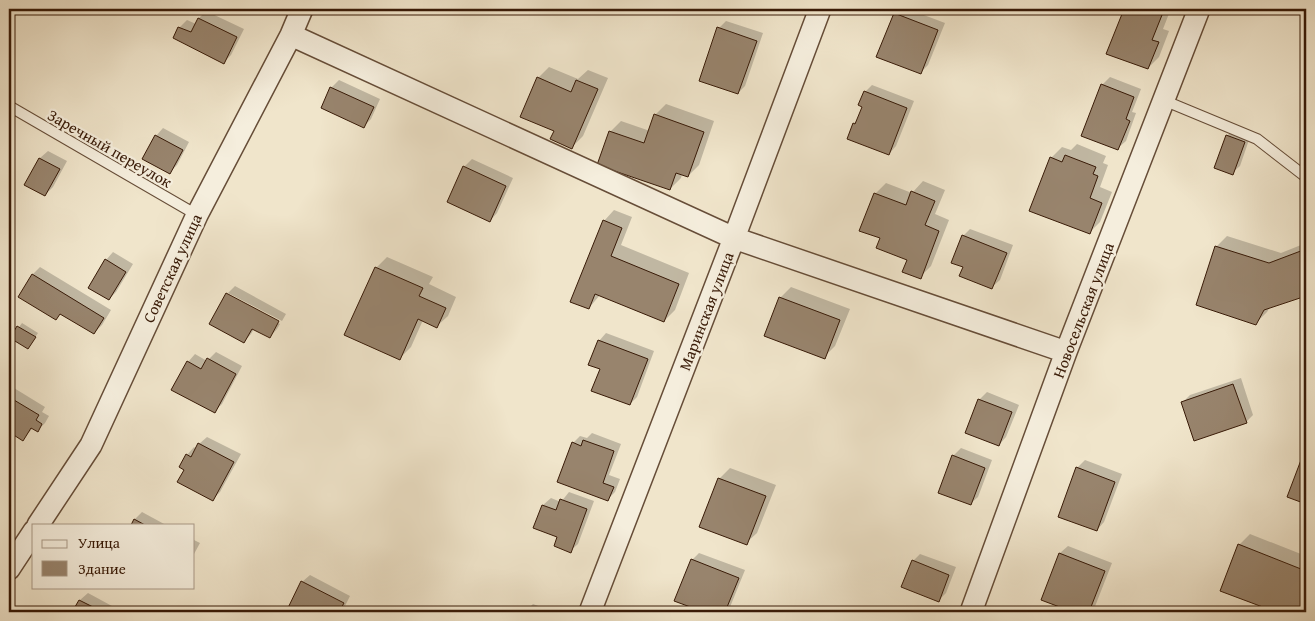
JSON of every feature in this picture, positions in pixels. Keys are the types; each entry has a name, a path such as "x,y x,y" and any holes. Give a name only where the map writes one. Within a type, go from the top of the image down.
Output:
{"street":[{"name":"Советская улица","path":"39,524 91,445 197,215 291,35 302,9"},
{"name":"Маринская улица","path":"590,612 820,9"},
{"name":"Новосельская улица","path":"971,612 1066,352 1199,9"},
{"path":"291,35 734,238 1066,352"},
{"path":"9,569 32,535"}],"lane":[{"path":"1163,100 1257,139 1306,176"},
{"name":"Заречный переулок","path":"9,106 197,215"}],"building":[{"path":"1124,9 1173,9 1172,13 1164,10 1152,40 1159,42 1148,69 1106,54"},
{"path":"894,13 938,30 921,74 876,57"},
{"path":"198,18 237,37 224,64 173,38 178,27 191,32"},
{"path":"717,27 757,41 738,94 699,81"},
{"path":"537,77 571,92 576,80 598,89 572,149 550,139 554,131 520,117"},
{"path":"1101,84 1134,97 1126,119 1130,121 1118,150 1081,136"},
{"path":"330,87 374,107 364,128 321,108"},
{"path":"864,91 907,108 889,155 847,139 862,107 858,105"},
{"path":"654,114 704,132 688,177 676,173 670,190 597,165 609,131 644,143"},
{"path":"155,135 183,150 170,174 142,159"},
{"path":"1226,135 1245,142 1233,175 1214,168"},
{"path":"1065,155 1096,167 1093,174 1098,176 1090,198 1102,203 1090,234 1029,211 1050,157 1062,162"},
{"path":"39,158 60,169 45,196 24,185"},
{"path":"463,166 506,186 490,222 447,202"},
{"path":"911,191 935,201 925,225 939,231 921,279 902,272 907,260 876,248 880,238 859,231 874,193 906,205"},
{"path":"603,220 622,228 611,256 679,284 664,322 595,294 589,309 570,302"},
{"path":"962,235 1007,253 992,289 959,276 963,267 951,263"},
{"path":"1215,246 1269,263 1306,249 1306,296 1264,310 1256,325 1196,305"},
{"path":"105,259 126,272 109,300 88,288"},
{"path":"375,267 423,288 419,296 446,308 437,328 418,319 400,360 344,335"},
{"path":"32,274 104,318 94,334 60,314 56,320 18,297"},
{"path":"226,293 279,321 270,338 252,329 244,343 209,324"},
{"path":"779,297 840,320 825,359 764,336"},
{"path":"17,326 36,337 28,349 10,338"},
{"path":"598,340 648,359 630,405 591,391 600,369 588,365"},
{"path":"207,358 236,374 215,413 171,390 187,361 201,369"},
{"path":"1233,384 1247,423 1194,441 1181,402"},
{"path":"9,397 39,415 36,420 42,424 38,432 31,428 23,441 9,432"},
{"path":"978,399 1012,412 999,446 965,433"},
{"path":"583,440 614,451 603,483 614,487 608,501 557,482 572,442 581,446"},
{"path":"198,443 234,462 213,501 177,482 184,470 179,467 186,454 191,457"},
{"path":"952,455 985,468 971,505 938,493"},
{"path":"1301,460 1306,462 1306,504 1287,497"},
{"path":"1076,467 1115,482 1097,531 1058,517"},
{"path":"718,478 766,496 747,545 699,527"},
{"path":"560,499 587,509 571,553 554,546 557,537 533,528 542,505 556,510"},
{"path":"134,519 143,524 132,524"},
{"path":"1238,544 1306,571 1306,599 1301,612 1276,612 1220,591"},
{"path":"1059,553 1105,571 1089,612 1073,612 1041,600"},
{"path":"691,559 739,578 725,612 704,612 674,601"},
{"path":"912,560 949,575 939,602 901,587"},
{"path":"301,581 344,603 339,612 286,612"},
{"path":"79,600 103,612 72,612"}]}
